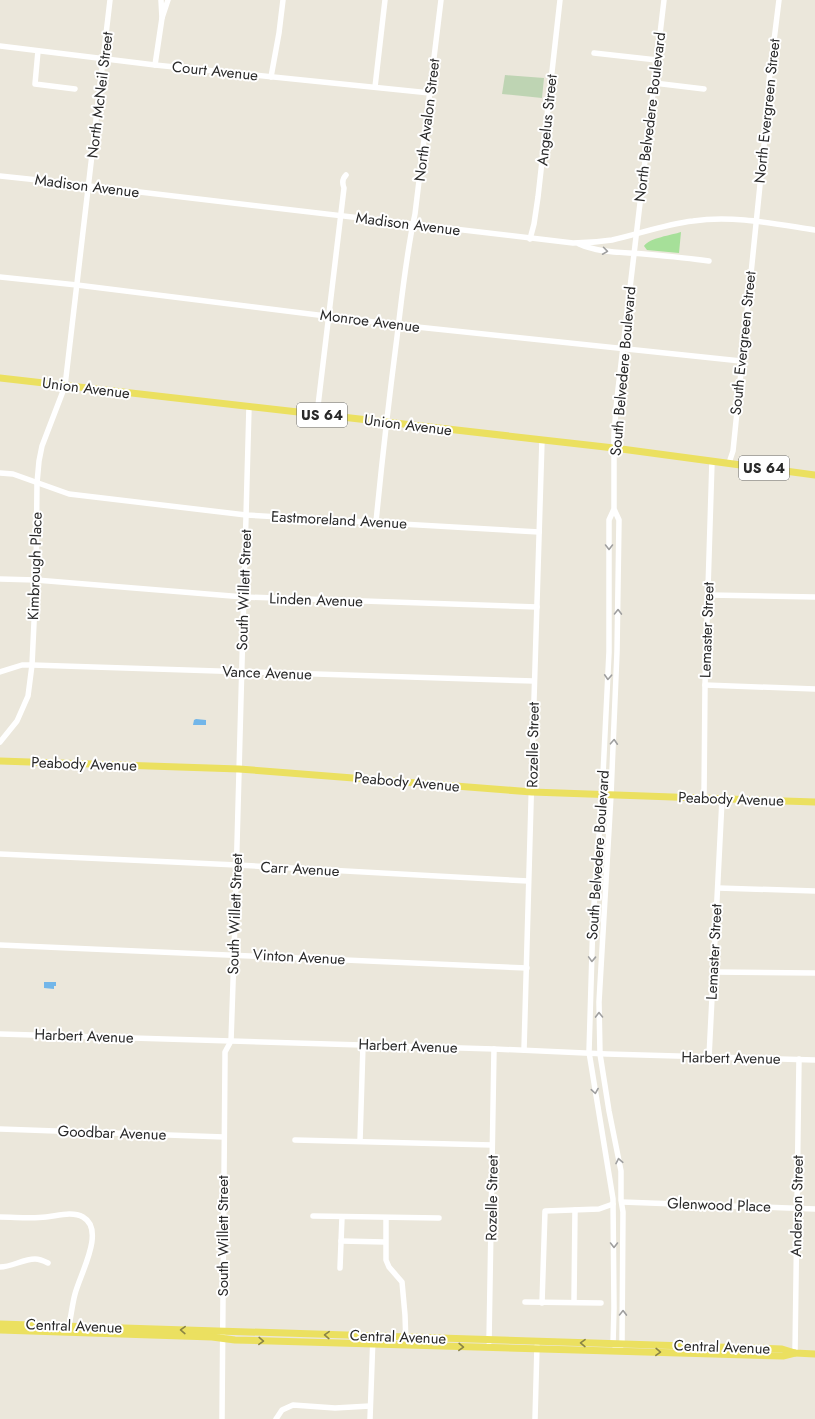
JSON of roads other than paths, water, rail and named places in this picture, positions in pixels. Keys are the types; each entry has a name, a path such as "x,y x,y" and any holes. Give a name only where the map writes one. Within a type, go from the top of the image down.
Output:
{"main road":[{"name":"Union Avenue","path":"0,378 249,408 317,414 614,448 815,475"},
{"name":"Peabody Avenue","path":"0,761 239,769 532,792 704,798 722,800 815,802"},
{"name":"Central Avenue","path":"0,1324 68,1329 222,1335 406,1337 489,1344"},
{"name":"Central Avenue","path":"0,1330 68,1329"},
{"name":"Central Avenue","path":"222,1335 235,1340 406,1345 622,1344 782,1349 795,1353 815,1354"},
{"name":"Central Avenue","path":"537,1345 619,1351 783,1356 795,1353"}],"street":[{"name":"North McNeil Street","path":"65,386 110,0"},
{"path":"161,0 162,18"},
{"path":"155,65 162,18 168,0"},
{"path":"272,77 283,0"},
{"path":"375,87 385,0"},
{"name":"North Avalon Street","path":"376,522 398,325 409,240 415,214 442,0"},
{"name":"Angelus Street","path":"530,239 538,197 560,0"},
{"name":"North Belvedere Boulevard","path":"636,234 664,0"},
{"name":"North Evergreen Street","path":"756,222 768,106 769,81 779,0"},
{"name":"Court Avenue","path":"0,46 155,65 430,93"},
{"path":"38,51 35,84 75,89"},
{"path":"594,53 657,60"},
{"path":"654,83 704,89"},
{"path":"317,414 344,188 347,185 346,173"},
{"name":"Madison Avenue","path":"0,176 530,239 577,243 603,241 679,223 702,220 737,219 815,230"},
{"name":"South Evergreen Street","path":"729,463 733,451 756,222"},
{"name":"South Belvedere Boulevard","path":"619,1351 622,1344 623,1218 621,1171 609,1111 600,1054 599,1002 618,652 619,520 614,509 615,427 636,234"},
{"path":"577,243 589,248 609,252 672,256 710,261"},
{"name":"Monroe Avenue","path":"0,277 77,285 398,325 741,361"},
{"name":"Kimbrough Place","path":"0,742 17,721 28,696 32,665 36,580 37,483 42,446 65,386"},
{"name":"South Willett Street","path":"222,1419 225,1052 231,1040 249,408"},
{"name":"Rozelle Street","path":"524,1050 542,440"},
{"name":"Lemaster Street","path":"704,798 705,685 712,461"},
{"name":"Eastmoreland Avenue","path":"0,473 13,474 69,494 246,515 539,532"},
{"name":"South Belvedere Boulevard","path":"613,1344 613,1203 589,1052 593,920 602,795 609,652 609,520 614,509"},
{"name":"Linden Avenue","path":"0,579 36,580 244,597 537,607"},
{"path":"709,595 815,597"},
{"name":"Vance Avenue","path":"0,672 22,665 32,665 534,681"},
{"path":"705,685 815,689"},
{"name":"Lemaster Street","path":"709,1057 722,800"},
{"name":"Carr Avenue","path":"0,854 528,881"},
{"path":"718,888 815,891"},
{"path":"593,920 604,920"},
{"name":"Vinton Avenue","path":"0,945 234,954 527,968"},
{"path":"713,972 815,973"},
{"name":"Harbert Avenue","path":"0,1034 363,1044 589,1052 600,1054 815,1060"},
{"path":"360,1141 363,1044"},
{"name":"Rozelle Street","path":"489,1344 494,1049"},
{"name":"Anderson Street","path":"795,1353 799,1059"},
{"name":"Goodbar Avenue","path":"0,1129 224,1137"},
{"path":"295,1140 492,1145"},
{"path":"542,1302 545,1211 599,1209 613,1203 619,1207 622,1202"},
{"name":"Glenwood Place","path":"622,1202 815,1209"},
{"path":"574,1302 575,1210"},
{"path":"0,1217 46,1218 71,1214 82,1216 90,1223 93,1231 92,1243 75,1294 68,1329"},
{"path":"314,1216 439,1218"},
{"path":"340,1268 342,1217"},
{"path":"386,1218 386,1260 389,1267 402,1282 406,1345"},
{"path":"341,1241 385,1242"},
{"path":"0,1267 37,1259 48,1263"},
{"path":"525,1302 601,1303"},
{"path":"370,1419 373,1336"},
{"path":"613,1344 619,1351"},
{"path":"535,1419 537,1345"},
{"path":"276,1419 282,1410 293,1405 335,1408 370,1406"}],"water":[{"path":"194,720 206,720 206,725 193,725"},
{"path":"44,982 56,982 56,986 54,986 54,989 44,988"}]}
